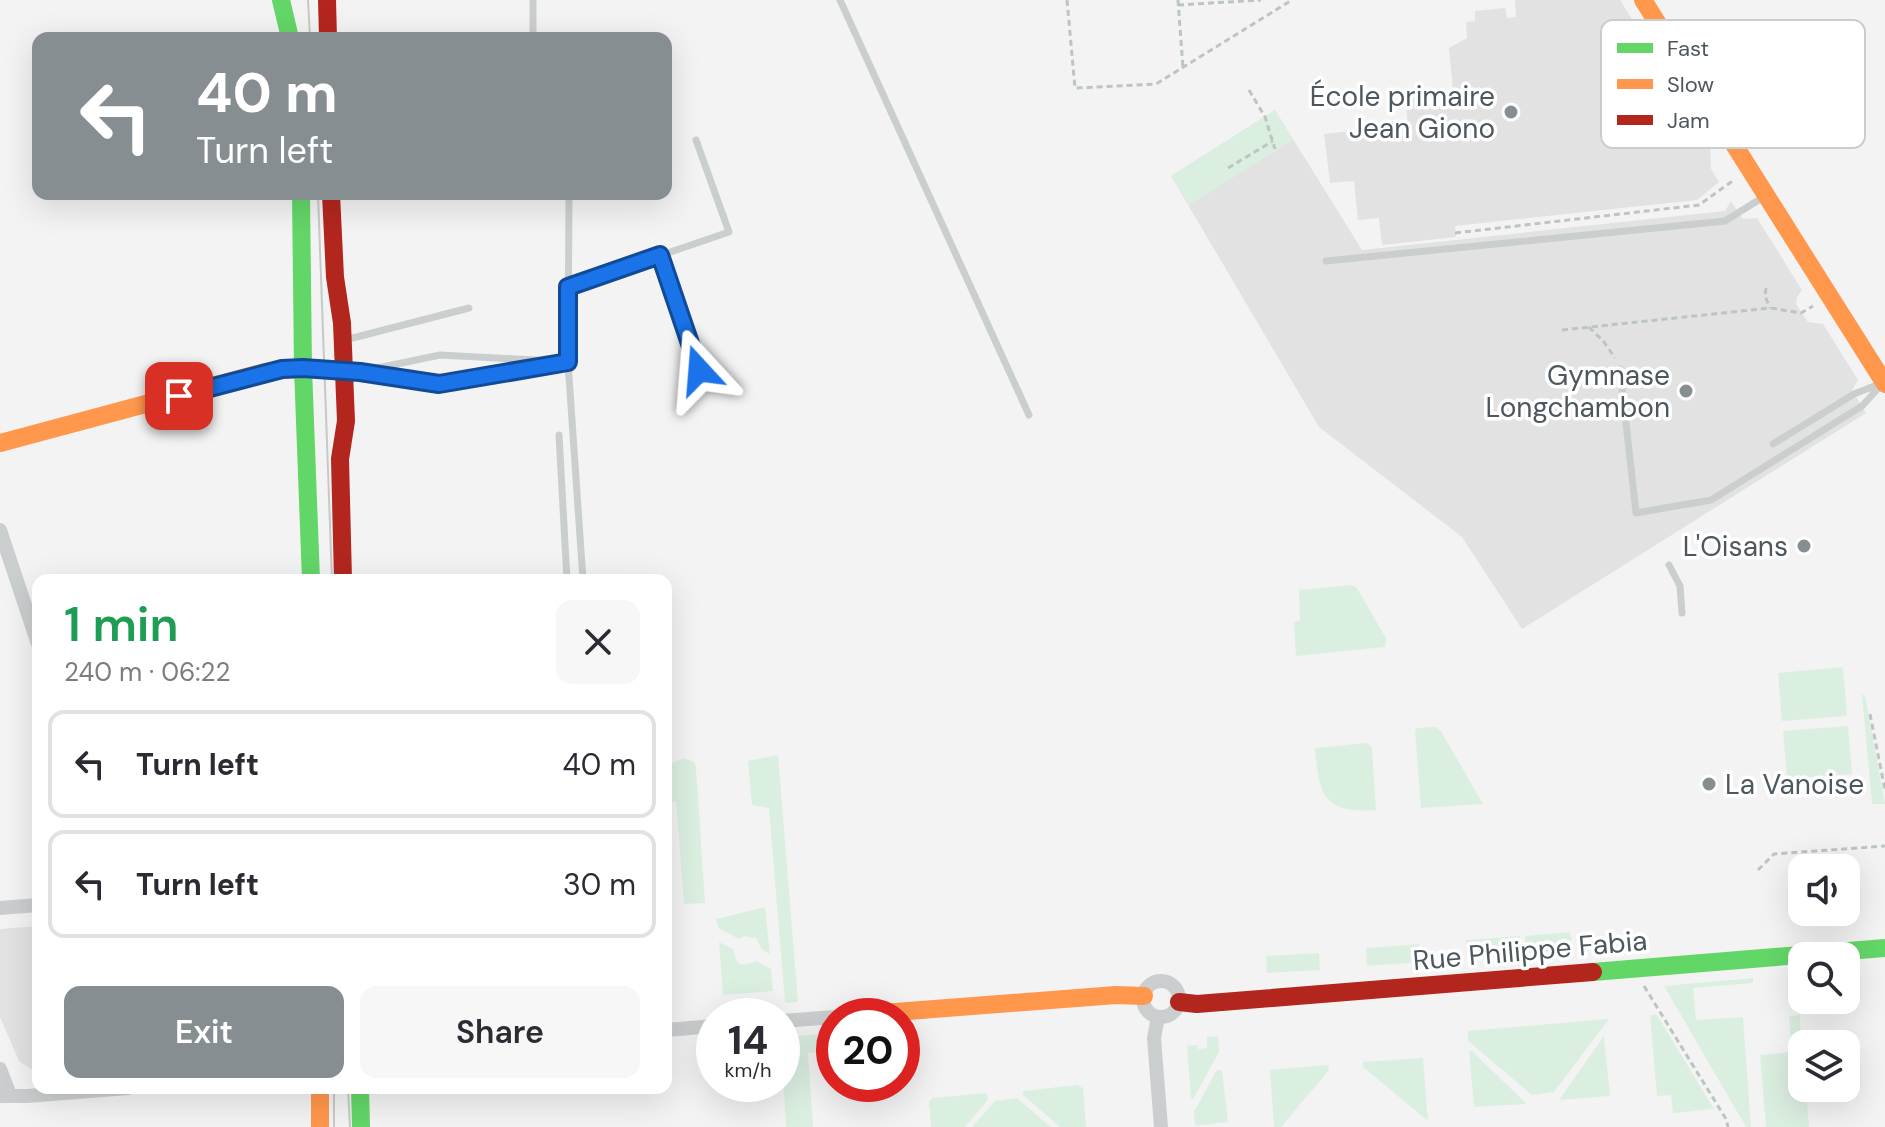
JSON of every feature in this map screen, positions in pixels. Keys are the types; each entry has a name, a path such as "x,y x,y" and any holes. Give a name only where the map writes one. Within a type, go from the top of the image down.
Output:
{"street":[{"path":"281,0 289,32"},
{"path":"327,0 328,32"},
{"path":"1643,0 1656,20"},
{"path":"1737,148 1884,383"},
{"path":"301,200 303,368 311,574"},
{"path":"331,200 335,277 343,341 352,372 340,459 343,574"},
{"path":"0,443 265,372 303,368 352,372"},
{"path":"0,530 32,626"},
{"path":"0,908 32,905"},
{"name":"Rue Philippe Fabia","path":"1179,1002 1197,1004 1885,948"},
{"path":"1155,982 1168,982 1177,990 1179,1002 1174,1012 1158,1017 1145,1007 1144,996 1155,982"},
{"path":"920,1010 1116,995 1144,996"},
{"path":"1158,1017 1154,1038 1161,1127"},
{"path":"672,1030 696,1028"},
{"path":"0,1069 5,1096 52,1094"},
{"path":"320,1094 320,1127"},
{"path":"360,1094 361,1127"}],"lane":[{"path":"533,0 533,32"},
{"path":"840,0 1029,415"},
{"path":"568,287 729,232 696,140"},
{"path":"1326,261 1725,221 1767,195"},
{"path":"569,200 568,362 583,574"},
{"path":"660,255 699,370"},
{"path":"343,341 469,308"},
{"path":"352,372 440,355 568,362"},
{"path":"352,372 439,384 568,362"},
{"path":"1620,369 1636,513 1711,500 1862,406 1884,383"},
{"path":"1773,444 1854,394 1884,383"},
{"path":"559,435 567,574"},
{"path":"1669,565 1680,586 1682,613"}],"path":[{"path":"1067,0 1075,88 1156,84 1292,0"},
{"path":"1183,69 1178,2 1261,0"},
{"path":"1249,90 1265,117 1275,149"},
{"path":"1228,168 1273,141"},
{"path":"1455,233 1699,205 1750,169"},
{"path":"1766,288 1765,296 1770,308"},
{"path":"1562,330 1770,308 1801,313 1831,297"},
{"path":"1589,327 1604,342 1620,369"},
{"path":"1870,714 1885,790"},
{"path":"1758,870 1774,854 1885,846"},
{"path":"1641,982 1726,1119 1728,1127"}],"shaded area":[{"path":"1515,0 1620,0 1633,20 1601,20 1601,148 1710,148 1711,169 1719,182 1697,200 1455,226 1456,237 1382,245 1379,218 1358,220 1354,181 1330,183 1324,134 1408,125 1405,96 1453,90 1449,48 1467,38 1466,22 1475,21 1475,11 1505,8 1507,18 1516,17"},
{"path":"1275,110 1362,250 1725,211 1731,201 1743,219 1757,218 1802,290 1796,304 1808,322 1823,324 1858,380 1852,390 1866,413 1522,629 1462,537 1319,427 1171,176"},
{"path":"32,926 32,1069 19,1061 0,1017 0,929"}],"green space":[{"path":"1275,110 1293,140 1189,205 1171,176"},
{"path":"1352,585 1357,588 1386,638 1385,647 1296,656 1294,622 1300,620 1299,590"},
{"path":"1843,667 1847,716 1782,721 1778,673"},
{"path":"1862,695 1865,695 1885,804 1872,804"},
{"path":"1848,726 1852,774 1787,779 1783,731"},
{"path":"1436,727 1483,804 1421,808 1415,731 1417,728"},
{"path":"1367,743 1372,748 1376,810 1345,809 1334,805 1322,789 1315,748"},
{"path":"778,755 798,998 785,998 769,808 752,805 748,761"},
{"path":"684,758 694,762 696,768 705,903 684,904 676,801 672,802 672,763"},
{"path":"765,907 770,954 762,950 756,938 744,936 739,939 718,928 716,919"},
{"path":"1569,932 1572,939 1565,950 1526,953 1525,936"},
{"path":"1520,936 1521,954 1467,958 1466,940"},
{"path":"719,942 733,949 737,962 743,965 756,961 771,969 773,991 723,995"},
{"path":"1419,944 1421,962 1367,966 1366,948"},
{"path":"1319,953 1320,970 1267,973 1266,956"},
{"path":"1753,978 1753,983 1693,988 1696,1020 1743,1017 1751,1127 1746,1127 1664,986"},
{"path":"1650,1015 1657,1015 1714,1109 1673,1113 1671,1095 1657,1096"},
{"path":"1800,1015 1800,1030 1790,1030 1789,1016"},
{"path":"1609,1019 1554,1092 1532,1095 1468,1041 1468,1031"},
{"path":"816,1034 816,1052 808,1053 813,1127 786,1127 785,1102 800,1102 800,1036"},
{"path":"1218,1036 1219,1052 1193,1099 1187,1046 1207,1048 1207,1037"},
{"path":"1604,1036 1610,1096 1559,1100"},
{"path":"1469,1050 1473,1052 1527,1104 1474,1107"},
{"path":"1788,1052 1788,1102 1807,1102 1809,1127 1766,1127 1760,1055"},
{"path":"1423,1058 1428,1121 1363,1067 1363,1062"},
{"path":"1328,1065 1329,1070 1281,1127 1274,1127 1270,1070"},
{"path":"1222,1070 1228,1122 1195,1126 1194,1112 1216,1071"},
{"path":"1077,1085 1083,1088 1086,1127 1060,1127 1023,1095 1023,1091"},
{"path":"987,1093 988,1100 965,1127 931,1127 929,1102 932,1098"},
{"path":"1017,1098 1051,1127 972,1127 995,1101"}],"tram line":[{"path":"308,0 310,32"},
{"path":"318,200 332,574"},
{"path":"334,1094 334,1127"},
{"path":"348,1094 350,1127"}],"traffic: fast":[{"path":"281,0 289,32"},
{"path":"301,200 303,368 311,574"},
{"path":"1593,972 1885,948"},
{"path":"360,1094 361,1127"}],"traffic: slow":[{"path":"1643,0 1656,20"},
{"path":"1736,148 1885,384"},
{"path":"0,443 265,372 303,368 344,372"},
{"path":"920,1010 1116,995 1144,996"},
{"path":"320,1094 320,1127"}],"traffic: jam":[{"path":"327,0 328,32"},
{"path":"331,200 335,277 342,323 346,421 340,459 343,574"},
{"path":"1179,1002 1197,1004 1593,972"}],"place":[{"name":"École primaire Jean Giono","path":"1511,112"},
{"name":"Gymnase Longchambon","path":"1686,391"},
{"name":"L'Oisans","path":"1804,546"},
{"name":"La Vanoise","path":"1709,784"}],"route":[{"path":"179,396 282,369 360,372 439,384 568,362 568,287 660,255 699,370"}]}
